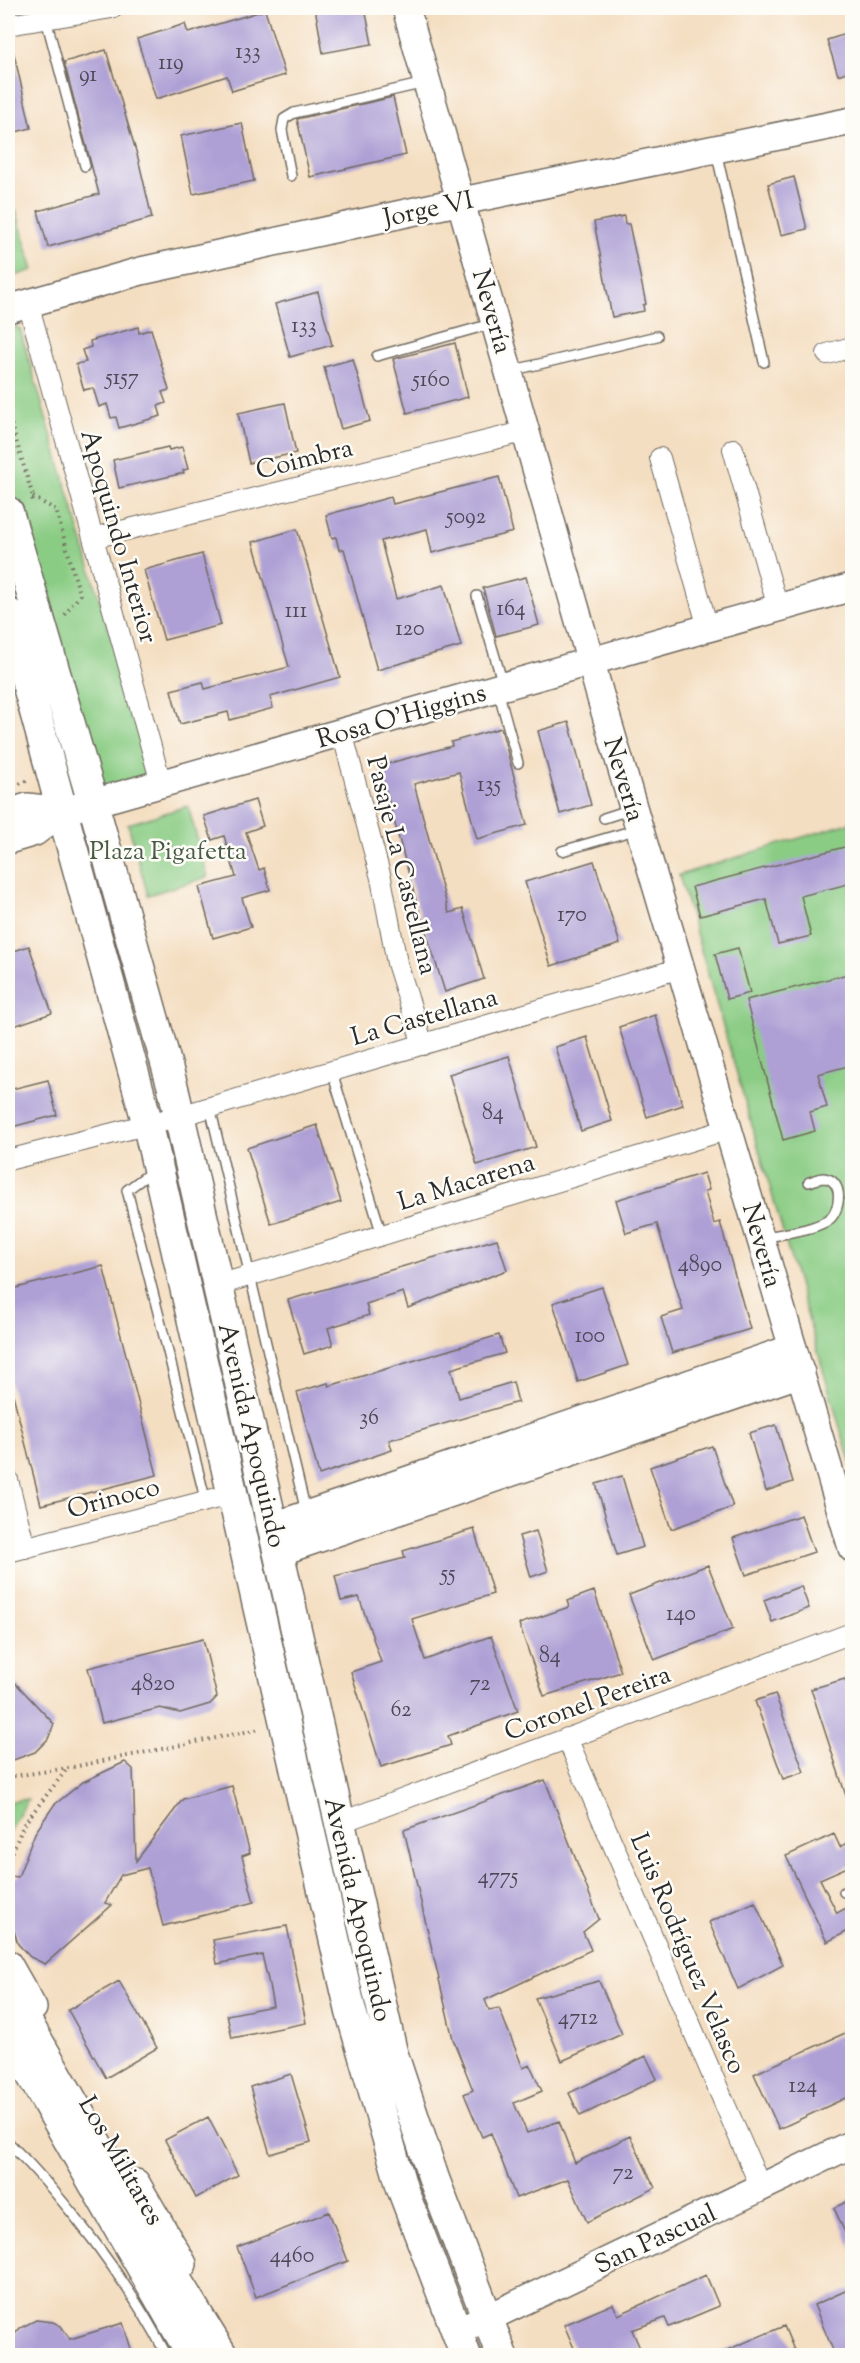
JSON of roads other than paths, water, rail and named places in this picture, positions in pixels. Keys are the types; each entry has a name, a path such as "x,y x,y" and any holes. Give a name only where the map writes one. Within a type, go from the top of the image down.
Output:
{"highway":[{"path":"8,1992 147,2235 221,2355"}],"main road":[{"name":"Avenida Apoquindo","path":"8,512 93,803 180,1116 392,2052 434,2180 502,2355"},
{"name":"Avenida Apoquindo","path":"8,613 148,1125 158,1167 219,1498 351,2012 402,2188 461,2343"}],"street":[{"path":"8,25 112,8"},
{"name":"Nevería","path":"406,8 591,662 852,1548"},
{"name":"Jorge VI","path":"18,306 141,270 852,121"},
{"name":"Apoquindo Interior","path":"18,306 93,538 161,783"},
{"path":"827,354 852,347"},
{"name":"Coimbra","path":"93,538 527,431"},
{"path":"733,449 778,608"},
{"path":"660,458 708,628"},
{"name":"Rosa O'Higgins","path":"62,811 852,587"},
{"name":"Pasaje La Castellana","path":"342,732 381,878 397,963 423,1045"},
{"path":"8,813 27,807 62,811"},
{"path":"8,840 35,832 62,811"},
{"name":"La Castellana","path":"8,1160 180,1116 681,969"},
{"name":"La Macarena","path":"219,1285 729,1129"},
{"path":"277,1539 797,1361"},
{"path":"8,1480 16,1550"},
{"name":"Orinoco","path":"16,1550 219,1498"},
{"name":"Coronel Pereira","path":"339,1823 852,1633"},
{"name":"Luis Rodríguez Velasco","path":"567,1738 760,2188"},
{"name":"Los Militares","path":"8,1964 237,2355"},
{"name":"Los Militares","path":"8,2037 191,2355"},
{"name":"San Pascual","path":"461,2343 488,2318 852,2144"}],"lane":[{"path":"46,19 84,166"},
{"path":"291,176 282,130 284,119 294,113 427,83"},
{"path":"715,149 764,362"},
{"path":"377,356 496,323"},
{"path":"510,371 657,336"},
{"path":"477,596 518,763"},
{"path":"604,818 637,818"},
{"path":"562,851 637,818"},
{"path":"332,1072 382,1235"},
{"path":"210,1107 309,1527"},
{"path":"760,1239 826,1222 836,1214 839,1201 837,1189 831,1181 823,1178 809,1182"},
{"path":"8,2142 81,2224 155,2333 167,2355"}],"park label":[{"name":"Plaza Pigafetta","path":"168,850"}]}
